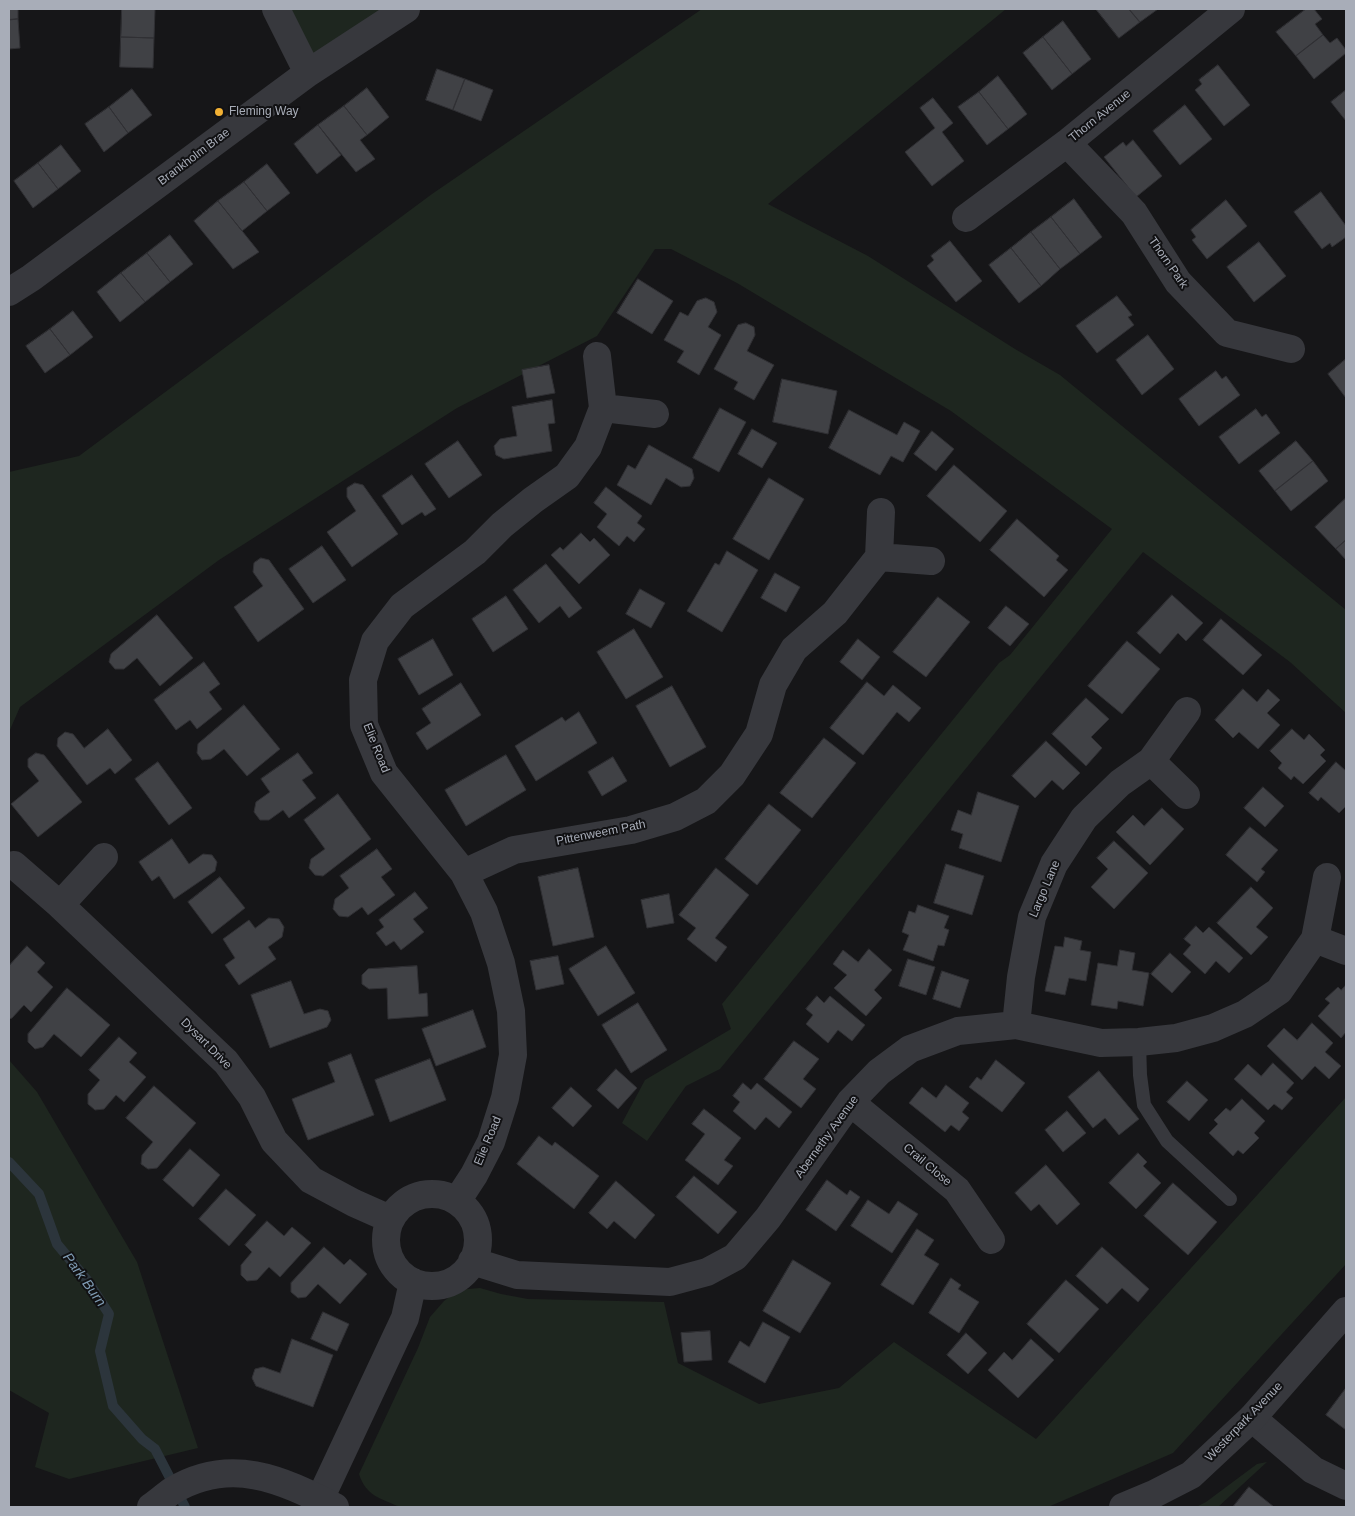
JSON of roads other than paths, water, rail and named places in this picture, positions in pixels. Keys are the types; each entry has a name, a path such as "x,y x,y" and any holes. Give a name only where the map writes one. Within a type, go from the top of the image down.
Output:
{"street":[{"path":"276,9 308,73"},
{"name":"Brankholm Brae","path":"9,292 31,278 308,73 406,9"},
{"name":"Thorn Avenue","path":"966,218 1067,142 1231,9"},
{"name":"Thorn Park","path":"1067,142 1134,213 1178,282 1227,333 1291,349"},
{"name":"Elie Road","path":"457,1201 474,1175 491,1142 505,1098 513,1055 511,1011 501,962 484,912 464,873 384,773 364,725 363,680 375,641 402,606 475,552 502,525 567,476 588,447 603,408 597,356"},
{"path":"603,408 655,414"},
{"path":"881,512 879,557 930,561"},
{"name":"Pittenweem Path","path":"464,873 514,850 630,830 675,817 706,801 732,775 759,734 773,685 794,649 835,614 879,557"},
{"name":"Largo Lane","path":"1016,1025 1021,977 1032,917 1054,864 1084,818 1120,783 1151,761 1187,711"},
{"path":"1151,761 1186,794"},
{"path":"60,905 104,857"},
{"name":"Dysart Drive","path":"14,865 60,905 226,1062 252,1097 274,1141 311,1180 354,1203 390,1219"},
{"name":"Abernethy Avenue","path":"472,1261 517,1275 670,1282 707,1272 735,1257 768,1218 850,1102 879,1072 910,1049 958,1031 1016,1025 1101,1043 1140,1042 1176,1038 1213,1028 1244,1014 1279,991 1315,938 1327,877"},
{"path":"1315,938 1346,951"},
{"name":"Crail Close","path":"850,1102 957,1190 990,1240"},
{"path":"428,1193 444,1195 457,1201 465,1208 474,1221 478,1236 476,1254 468,1268 457,1279 442,1285 426,1286 413,1282 400,1273 390,1260 386,1245 386,1229 390,1219 399,1206 413,1197 428,1193"},
{"path":"151,1507 172,1491 196,1480 225,1472 272,1478 328,1503 405,1318 413,1282"},
{"name":"Westerpark Avenue","path":"1123,1507 1191,1475 1252,1418 1346,1311"},
{"path":"1252,1418 1313,1470 1346,1486"}],"lane":[{"path":"1140,1042 1140,1076 1144,1105 1167,1141 1230,1199"}],"waterway":[{"name":"Park Burn","path":"9,1162 39,1194 57,1244 87,1280 109,1314 100,1351 113,1406 142,1439 155,1449 185,1507"}],"place":[{"name":"Fleming Way","path":"219,112"}]}
